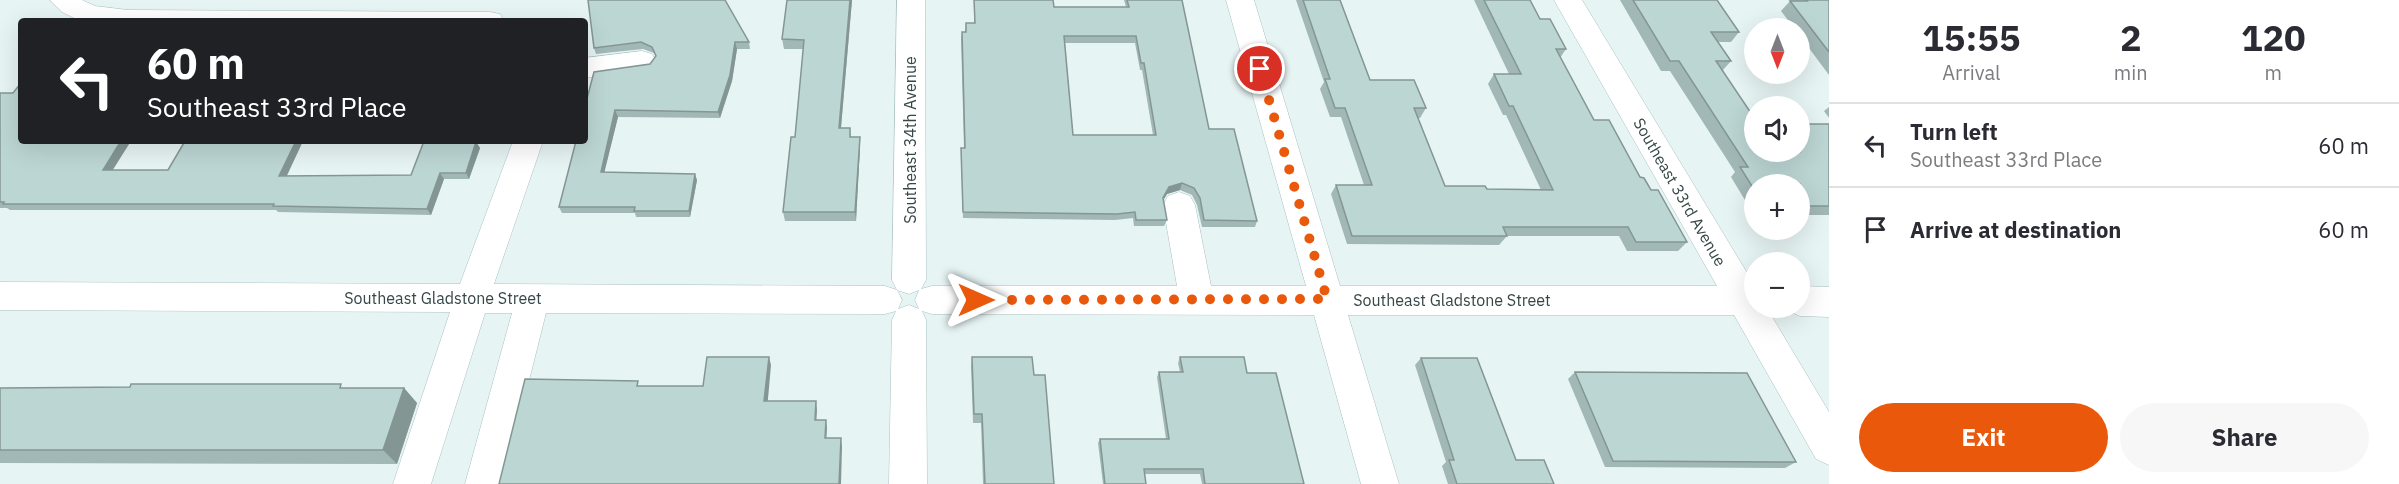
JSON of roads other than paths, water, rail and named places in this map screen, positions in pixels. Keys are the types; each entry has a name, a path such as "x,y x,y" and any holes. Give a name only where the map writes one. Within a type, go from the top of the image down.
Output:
{"street":[{"path":"64,0 76,11 114,18"},
{"name":"Southeast 34th Avenue","path":"909,484 911,0"},
{"path":"1240,0 1380,484"},
{"name":"Southeast 33rd Avenue","path":"1568,0 1744,291"},
{"path":"199,18 482,14"},
{"path":"588,68 642,61"},
{"path":"412,484 472,298 527,144"},
{"path":"1179,205 1197,300"},
{"name":"Southeast Gladstone Street","path":"0,296 1744,301"},
{"path":"483,484 533,298"},
{"path":"1810,302 1829,302"},
{"name":"Southeast 33rd Avenue","path":"1759,318 1829,447"}]}
